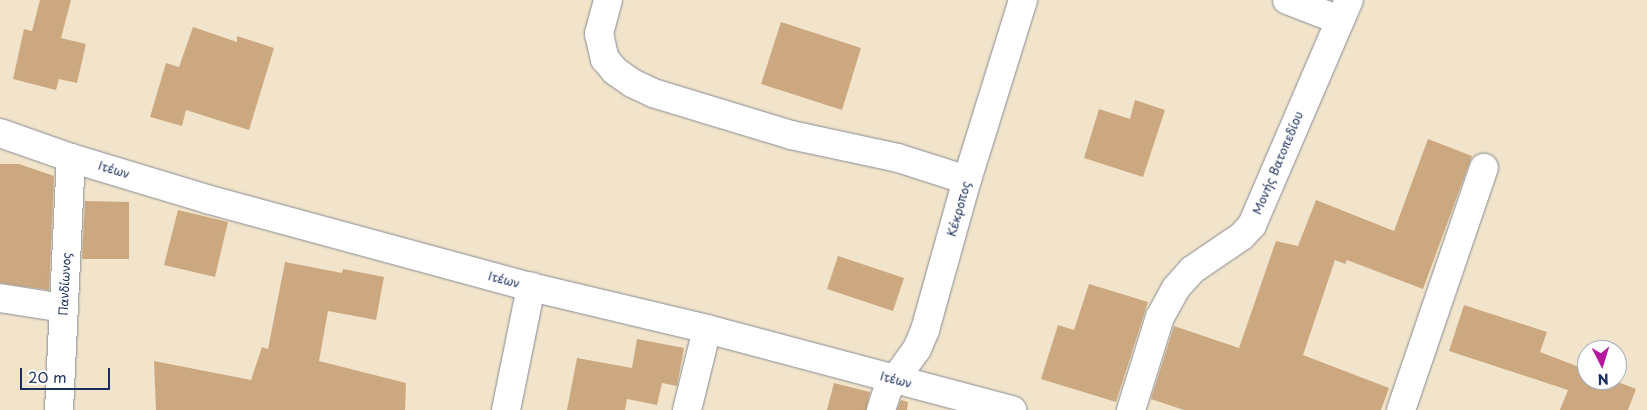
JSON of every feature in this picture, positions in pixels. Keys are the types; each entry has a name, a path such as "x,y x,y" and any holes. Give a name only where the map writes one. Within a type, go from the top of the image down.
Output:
{"street":[{"path":"608,0 599,34 605,59 615,71 632,83 653,93 791,135 898,158 966,180"},
{"name":"Κέκροπος","path":"881,410 888,389 897,380 917,349 924,330 966,180 1023,0"},
{"path":"1286,0 1344,10"},
{"name":"Μονής Βατοπεδίου","path":"1130,410 1160,317 1176,288 1192,270 1242,236 1252,225 1344,10"},
{"name":"Ιτέων","path":"0,133 71,158 210,200 531,288 707,329 1012,410"},
{"name":"Πανδίωνος","path":"59,410 71,158"},
{"path":"1401,410 1484,168"},
{"path":"506,410 531,288"},
{"path":"0,298 64,308"},
{"path":"687,410 707,329"}],"building":[{"path":"40,0 71,0 61,38 86,44 77,83 59,79 56,90 13,79 24,29 32,31"},
{"path":"781,22 861,48 842,110 761,84"},
{"path":"193,27 237,42 237,36 274,48 249,130 186,110 182,126 150,117 166,63 179,67"},
{"path":"1135,100 1165,110 1143,177 1084,158 1099,109 1130,119"},
{"path":"1428,139 1472,156 1423,289 1347,260 1345,264 1335,260 1303,355 1389,388 1381,410 1184,410 1151,399 1174,326 1239,348 1276,241 1298,246 1316,200 1394,231"},
{"path":"0,164 19,164 54,176 49,290 0,283"},
{"path":"85,201 129,202 129,259 82,259"},
{"path":"178,210 228,222 215,277 164,265"},
{"path":"838,256 904,278 893,311 827,289"},
{"path":"285,262 342,273 343,269 384,277 376,320 328,311 319,361 406,383 405,410 156,410 154,361 251,380 262,347 268,349"},
{"path":"1089,284 1148,302 1116,402 1041,379 1058,325 1074,330"},
{"path":"1464,305 1547,332 1540,352 1577,366 1577,390 1627,390 1627,385 1636,389 1628,410 1560,410 1568,390 1449,351"},
{"path":"637,339 684,348 677,386 662,383 657,405 627,399 625,410 567,410 577,358 632,368"},
{"path":"834,383 870,392 866,410 827,410"},
{"path":"901,400 908,402 907,410 897,410"}]}
